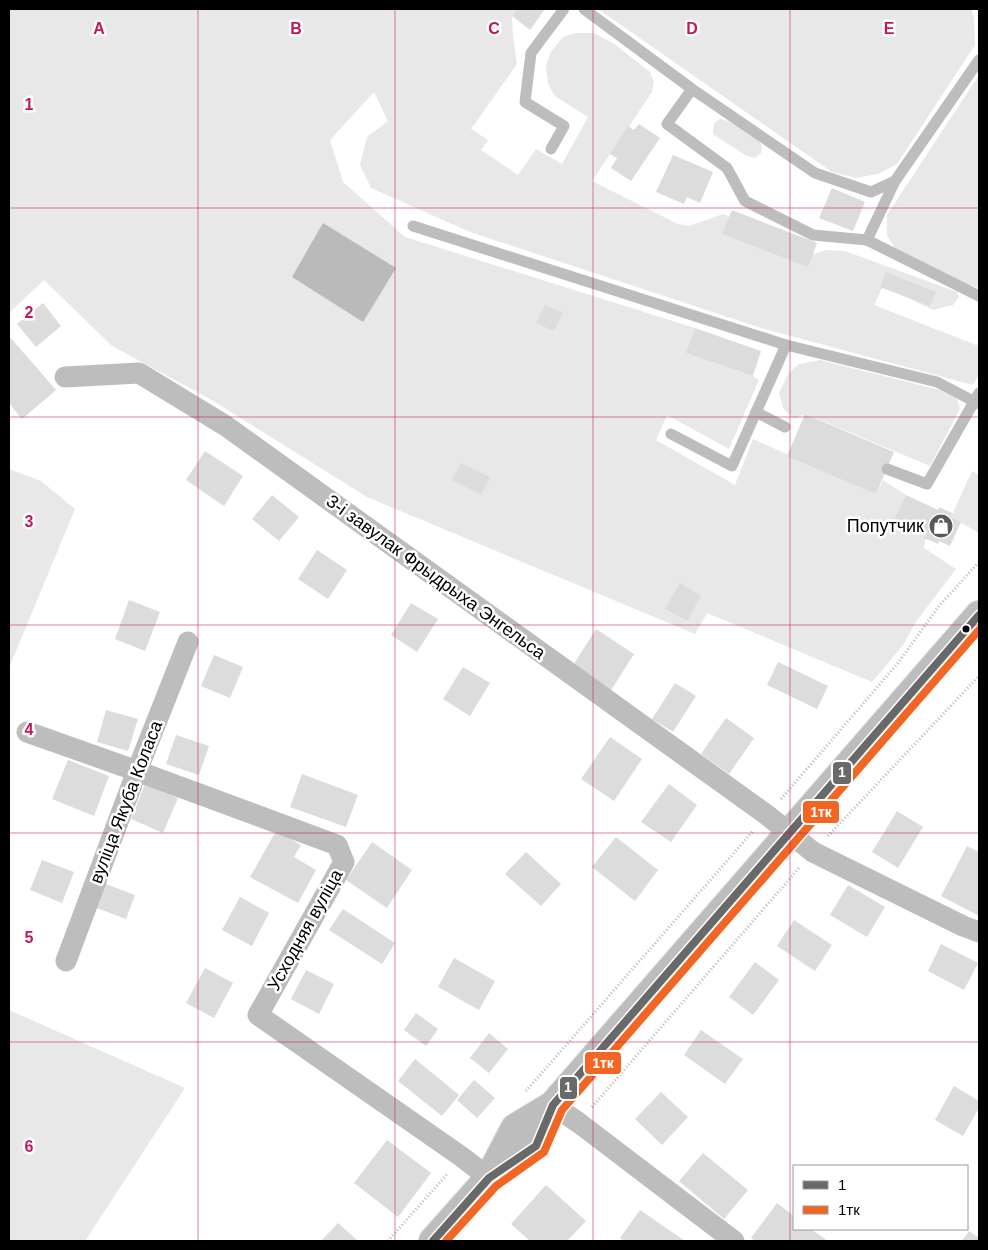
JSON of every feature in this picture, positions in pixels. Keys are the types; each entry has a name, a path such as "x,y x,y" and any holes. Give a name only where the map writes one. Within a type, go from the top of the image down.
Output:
{"main road":[{"path":"433,1241 489,1178 515,1128 553,1105 979,615"}],"street":[{"name":"3-і завулак Фрыдрыха Энгельса","path":"65,377 139,373 226,426 767,816 813,852 962,926 979,932"},
{"name":"вуліца Якуба Коласа","path":"66,961 137,771 188,642"},
{"path":"27,732 137,771"},
{"name":"Усходняя вуліца","path":"137,771 337,845 344,862 258,1015 462,1157"},
{"path":"553,1105 734,1241"},
{"path":"462,1157 489,1178"}],"lane":[{"path":"551,149 564,126 525,102 531,53 564,9"},
{"path":"584,9 692,89 815,173 871,192 895,182"},
{"path":"867,240 895,182 979,60"},
{"path":"692,89 667,124 728,168 745,201 812,235 867,240 979,296"},
{"path":"412,226 786,345 937,382 978,399 927,484 887,469"},
{"path":"671,434 732,466 786,345"},
{"path":"756,412 785,427"}],"path":[{"path":"522,1096 898,663 939,606 979,562"},
{"path":"579,1123 813,852 979,676"},
{"path":"388,1241 462,1157"}],"shaded area":[{"path":"9,9 518,9 512,17 517,64 471,129 488,140 481,150 518,175 536,149 562,164 588,117 555,96 548,84 546,67 550,53 563,37 576,33 594,33 613,43 650,72 654,82 652,92 592,181 678,224 689,226 723,214 814,254 827,250 845,251 957,292 959,297 953,305 933,310 883,286 874,305 976,345 979,344 979,374 973,385 761,328 470,232 371,188 360,165 367,137 388,121 374,92 330,140 343,182 405,237 695,328 687,353 753,376 759,380 729,449 667,415 656,440 735,485 753,439 876,494 883,480 906,495 894,519 926,535 924,548 956,569 915,623 904,644 872,682 707,613 695,634 367,497 210,399 112,346 44,280 9,313"},
{"path":"598,9 971,9 974,17 975,45 897,164 878,174 856,178 832,172"},
{"path":"979,75 979,288 966,284 897,252 887,235 887,215"},
{"path":"720,119 736,125 760,142 762,146 761,153 755,158 747,156 714,135 714,123"},
{"path":"323,223 396,268 363,322 292,277"},
{"path":"820,360 940,390 957,399 960,409 930,466 806,414 794,419 783,408 779,393 788,374 799,364"},
{"path":"9,469 41,481 75,509 9,668"},
{"path":"972,471 979,475 979,533 951,517"},
{"path":"9,1010 185,1088 85,1241 9,1241"}],"building":[{"path":"518,9 545,9 530,30 512,16"},
{"path":"639,124 660,138 631,181 611,168 617,158 610,154 628,126 634,130"},
{"path":"673,155 713,172 700,203 687,197 684,204 656,192"},
{"path":"832,188 865,202 853,231 819,218"},
{"path":"732,210 817,243 808,267 722,234"},
{"path":"886,272 936,292 930,306 880,287"},
{"path":"43,303 61,326 36,347 17,324"},
{"path":"545,305 563,313 554,331 536,323"},
{"path":"695,328 761,351 753,376 686,353"},
{"path":"9,336 56,390 22,419 9,403"},
{"path":"805,414 894,452 876,494 787,456"},
{"path":"205,451 243,476 224,506 186,480"},
{"path":"461,463 490,477 481,495 452,480"},
{"path":"272,495 299,517 279,541 252,519"},
{"path":"906,495 938,510 939,507 952,513 951,517 961,522 950,546 939,541 938,544 924,538 926,535 894,519"},
{"path":"317,550 347,570 328,599 298,579"},
{"path":"680,583 701,596 687,621 665,609"},
{"path":"129,600 160,612 145,651 115,639"},
{"path":"411,603 438,619 417,652 391,635"},
{"path":"596,629 634,654 610,692 572,667"},
{"path":"214,655 243,667 230,698 201,686"},
{"path":"778,662 828,686 817,709 767,685"},
{"path":"463,667 490,683 470,716 443,699"},
{"path":"675,683 696,696 673,732 652,719"},
{"path":"106,710 138,719 128,751 97,742"},
{"path":"726,718 754,738 729,774 701,754"},
{"path":"176,735 209,746 199,775 166,764"},
{"path":"610,737 642,759 614,801 581,779"},
{"path":"68,760 109,776 94,816 52,799"},
{"path":"302,774 358,795 346,827 290,807"},
{"path":"145,784 178,798 163,833 131,819"},
{"path":"669,784 697,805 671,842 641,822"},
{"path":"897,811 923,827 898,868 872,852"},
{"path":"276,831 301,845 294,857 316,870 298,903 250,877"},
{"path":"616,837 658,870 635,901 592,867"},
{"path":"372,842 412,870 387,908 346,880"},
{"path":"967,846 979,852 979,916 941,896"},
{"path":"526,852 561,884 541,906 505,874"},
{"path":"42,860 74,872 62,903 30,890"},
{"path":"103,883 135,895 126,919 94,907"},
{"path":"848,885 885,907 867,937 830,915"},
{"path":"240,897 269,913 252,946 222,930"},
{"path":"343,909 395,943 382,964 329,930"},
{"path":"794,920 832,945 815,971 777,946"},
{"path":"941,944 978,963 964,990 928,971"},
{"path":"454,958 495,981 479,1010 438,987"},
{"path":"755,962 779,980 753,1015 729,997"},
{"path":"205,968 233,983 214,1018 186,1003"},
{"path":"306,970 334,984 319,1014 291,999"},
{"path":"416,1013 438,1029 426,1046 404,1030"},
{"path":"701,1030 743,1059 725,1084 684,1055"},
{"path":"489,1033 508,1049 489,1073 470,1058"},
{"path":"415,1059 459,1095 442,1116 398,1081"},
{"path":"474,1080 495,1098 477,1118 457,1100"},
{"path":"954,1086 979,1101 979,1108 963,1136 935,1120"},
{"path":"661,1092 688,1117 662,1145 635,1119"},
{"path":"387,1140 431,1173 398,1217 354,1183"},
{"path":"703,1153 748,1190 724,1219 679,1181"},
{"path":"546,1185 586,1221 567,1241 530,1241 511,1224"},
{"path":"777,1203 793,1215 793,1230 812,1230 828,1241 755,1241 751,1238"},
{"path":"640,1210 685,1241 624,1241 620,1238"},
{"path":"338,1223 358,1241 321,1241"},
{"path":"969,1231 979,1238 979,1241 962,1241"}],"transit line":[{"name":"1","path":"433,1241 489,1178 536,1146 553,1105 979,615"},
{"name":"1тк","path":"446,1241 496,1186 544,1152 562,1110 979,630"}],"place":[{"name":"Попутчик","path":"941,526"}]}
